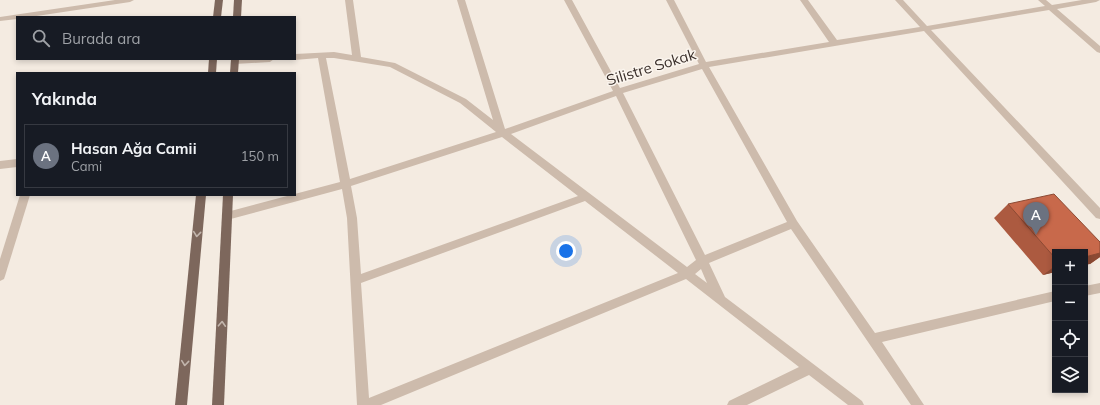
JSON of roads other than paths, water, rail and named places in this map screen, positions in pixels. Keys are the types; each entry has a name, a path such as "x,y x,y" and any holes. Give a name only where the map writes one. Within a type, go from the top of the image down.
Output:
{"main road":[{"path":"217,16 219,0"},
{"path":"237,16 239,0"},
{"path":"212,72 214,60"},
{"path":"234,72 235,60"},
{"path":"181,405 201,196"},
{"path":"218,405 228,196"}],"street":[{"path":"21,16 130,0"},
{"path":"349,0 357,59"},
{"path":"461,0 502,132"},
{"path":"568,0 618,92 721,300"},
{"path":"670,0 704,65 793,224 918,405"},
{"path":"804,0 836,44"},
{"path":"899,0 1100,215"},
{"path":"1042,0 1100,50"},
{"name":"Silistre Sokak","path":"227,216 346,184 618,92 704,65 1096,0"},
{"path":"0,19 16,17"},
{"path":"296,57 334,55 392,65 463,101 858,405"},
{"path":"322,56 352,218 364,405 687,274 702,261 793,224"},
{"path":"0,165 16,163"},
{"path":"0,276 25,196"},
{"path":"356,280 586,197"},
{"path":"1088,290 1100,288"},
{"path":"873,339 1052,297"},
{"path":"733,405 810,368"}],"place":[{"name":"Hasan Ağa Camii","path":"1036,235"}]}
